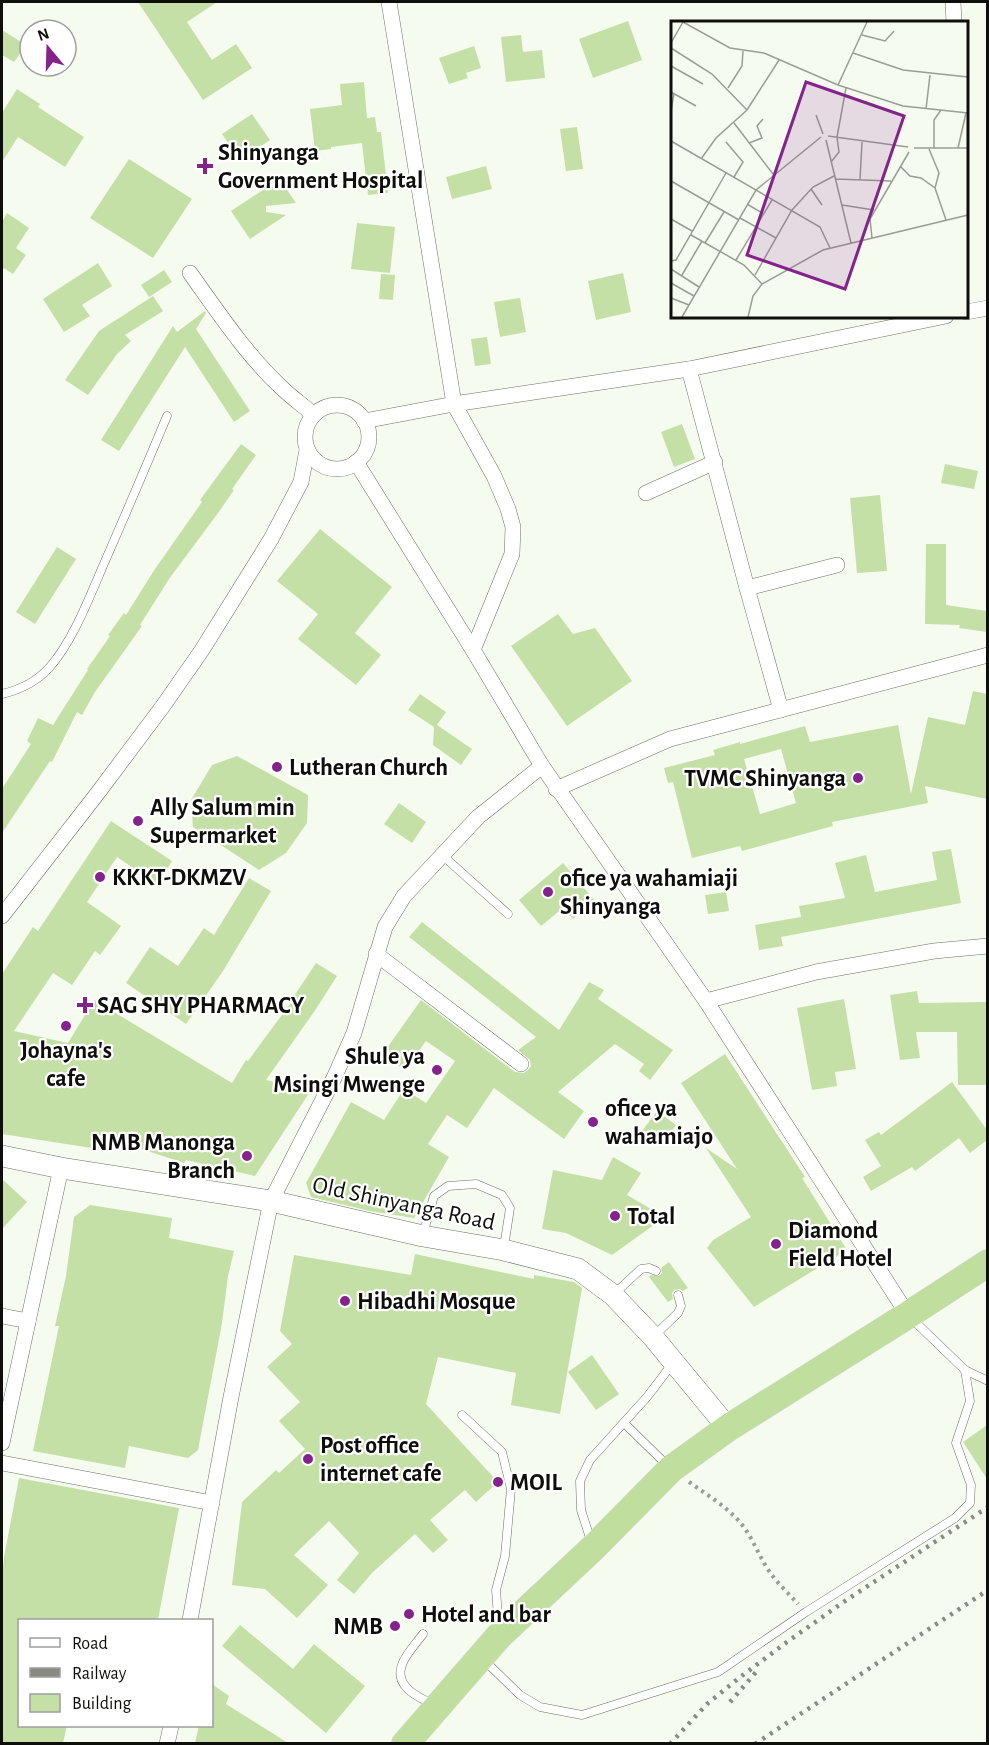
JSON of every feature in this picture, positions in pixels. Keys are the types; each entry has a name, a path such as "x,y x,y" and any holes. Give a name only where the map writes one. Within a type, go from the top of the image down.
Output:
{"highway":[{"path":"405,1743 499,1636 672,1470 728,1428 987,1263"}],"main road":[{"name":"Old Shinyanga Road","path":"2,1156 61,1168 271,1201 423,1236 504,1250 578,1269 613,1295 653,1337 728,1428"}],"street":[{"path":"389,2 454,404 494,476 506,503 513,527 512,554 473,650"},
{"path":"953,2 954,21"},
{"path":"190,273 257,361 282,388 314,415"},
{"path":"968,312 987,308"},
{"path":"364,421 454,404 689,369 936,318"},
{"path":"689,369 781,710"},
{"path":"2,916 163,706 202,650 265,549 301,482 307,450 306,431 314,415 326,408 339,406 352,409 364,421 368,432 368,443 364,454 356,462 342,468 327,467 314,459 307,450"},
{"path":"356,462 556,789 706,1001 908,1315"},
{"path":"646,493 715,462"},
{"path":"747,588 837,565"},
{"path":"556,789 670,740 987,655"},
{"path":"190,1619 231,1397 271,1201 334,1078 354,1033 385,927 404,896 478,817 542,766"},
{"path":"706,1001 816,972 934,951 987,945"},
{"path":"376,954 521,1064"},
{"path":"2,1443 61,1168"},
{"path":"2,1316 28,1321"},
{"path":"2,1463 212,1503"},
{"path":"168,1743 171,1727"}],"lane":[{"path":"2,694 40,676 65,647 96,583 167,416"},
{"path":"442,855 508,914"},
{"path":"423,1236 434,1196 448,1186 476,1184 502,1196 510,1208 504,1250"},
{"path":"613,1295 641,1269 648,1268 656,1271"},
{"path":"653,1337 678,1313 681,1306 678,1295"},
{"path":"908,1315 965,1370 987,1381"},
{"path":"593,1548 581,1509 580,1481 590,1460 674,1362"},
{"path":"481,1657 520,1695 540,1707 582,1715 718,1672 806,1612 955,1518 970,1503 971,1485 956,1443 970,1401 965,1370"},
{"path":"462,1415 502,1452 511,1489 505,1556 496,1590 499,1636"},
{"path":"624,1423 672,1470"},
{"path":"423,1634 401,1664 400,1676 406,1688 438,1708"}],"path":[{"path":"672,1470 724,1506 739,1521 750,1534 771,1575 806,1612"}],"building":[{"path":"138,2 217,2 187,22 212,60 236,44 252,68 203,100"},
{"path":"628,21 642,60 593,78 579,39"},
{"path":"2,30 18,40 18,56 14,62 2,55"},
{"path":"521,35 523,52 542,50 545,78 506,82 501,37"},
{"path":"474,46 481,68 466,73 468,78 449,84 439,58"},
{"path":"364,82 367,118 375,117 377,132 381,132 388,193 368,195 362,143 315,151 310,109 342,105 340,84"},
{"path":"17,89 40,104 38,107 84,137 65,167 18,137 2,162 2,113"},
{"path":"252,114 270,140 240,160 222,134"},
{"path":"577,127 583,169 566,171 560,129"},
{"path":"129,159 192,199 153,258 90,218"},
{"path":"486,166 492,189 452,199 446,177"},
{"path":"281,181 296,203 266,206 266,212 286,215 250,239 231,211"},
{"path":"7,213 29,228 16,248 26,255 13,274 4,268 2,271 2,222"},
{"path":"357,223 395,227 390,273 351,269"},
{"path":"98,263 112,286 82,305 90,316 64,332 43,299"},
{"path":"164,270 172,282 149,297 141,285"},
{"path":"623,273 631,312 596,320 588,281"},
{"path":"381,274 395,275 393,300 379,299"},
{"path":"153,296 163,311 125,335 131,341 117,354 88,395 65,380 99,331"},
{"path":"520,298 526,332 500,337 494,302"},
{"path":"205,311 196,329 250,411 234,422 185,347 119,451 101,440 173,326 177,332"},
{"path":"487,337 491,364 475,366 471,339"},
{"path":"682,424 695,459 674,467 661,432"},
{"path":"241,444 256,455 218,513 169,579 140,625 142,626 95,692 82,715 77,712 52,762 50,761 2,833 2,789 31,744 27,741 38,718 53,725 110,636 108,635 124,613 126,615 202,502 200,500"},
{"path":"945,464 978,471 974,489 941,483"},
{"path":"880,495 887,571 857,573 850,498"},
{"path":"320,529 392,587 355,633 381,655 356,685 298,639 318,614 277,581"},
{"path":"926,544 946,544 946,605 987,611 987,632 959,628 960,625 925,624"},
{"path":"57,547 76,559 35,624 16,612"},
{"path":"558,614 573,634 595,628 632,681 567,726 511,646"},
{"path":"973,691 987,694 987,799 925,786 928,803 832,822 833,826 742,851 740,846 692,858 673,782 668,783 664,768 715,755 713,750 805,726 810,742 898,725 911,794 928,717 965,725","holes":["781,749 796,803 760,814 744,759"]},
{"path":"420,694 446,712 437,725 472,749 461,765 433,745 434,727 408,710"},
{"path":"237,756 308,795 307,823 286,853 259,870 193,827 191,800 212,765"},
{"path":"399,803 426,822 412,843 384,824"},
{"path":"111,821 172,861 157,884 117,857 87,902 121,926 100,955 95,951 72,985 53,973 14,1031 68,1043 94,1000 232,1083 246,1060 248,1061 295,997 316,963 337,976 266,1080 311,1090 255,1176 186,1160 184,1163 111,1139 104,1150 2,1134 2,974 33,927 38,931"},
{"path":"951,849 961,903 781,937 783,946 759,950 755,925 801,917 799,906 845,898 835,863 866,855 875,892 937,880 932,852"},
{"path":"563,863 595,901 573,919 563,908 541,926 519,900"},
{"path":"249,878 271,891 223,971 186,1024 126,983 150,947 178,966 204,928 214,935"},
{"path":"726,892 729,911 708,914 705,895"},
{"path":"422,922 559,1030 589,982 604,990 598,999 673,1050 650,1080 639,1071 644,1064 615,1044 558,1092 584,1111 564,1139 494,1088 467,1128 447,1115 428,1144 449,1157 414,1218 370,1211 311,1197 306,1183 351,1102 384,1120 404,1089 426,1103 455,1061 426,1041 405,1070 382,1055 421,1000 515,1072 524,1073 531,1066 530,1060 518,1050 536,1037 409,937"},
{"path":"917,991 919,1003 986,1002 987,1085 958,1085 957,1032 916,1032 920,1058 900,1060 890,995"},
{"path":"844,999 856,1069 835,1072 837,1086 812,1090 797,1008"},
{"path":"725,1054 805,1177 802,1178 847,1250 754,1307 707,1248 713,1240 751,1217 706,1148 737,1169 681,1083"},
{"path":"952,1082 987,1130 987,1140 970,1153 959,1138 915,1171 912,1167 871,1191 863,1177 881,1166 865,1140 879,1132 881,1135"},
{"path":"657,1111 676,1125 661,1145 642,1131"},
{"path":"613,1157 641,1173 627,1195 665,1217 612,1255 566,1233 542,1229 553,1170 602,1180"},
{"path":"2,1179 27,1202 2,1229"},
{"path":"90,1205 172,1218 169,1238 234,1251 198,1450 188,1458 129,1446 125,1468 33,1451 59,1326 55,1326 66,1276 74,1217"},
{"path":"415,1254 534,1279 534,1275 574,1282 582,1288 560,1414 511,1405 516,1373 438,1357 426,1404 498,1482 476,1502 465,1490 430,1520 448,1540 433,1553 415,1534 372,1573 354,1594 337,1580 359,1553 329,1521 294,1555 328,1585 297,1618 265,1589 232,1585 242,1502 276,1470 279,1473 305,1449 279,1421 300,1402 267,1367 292,1344 280,1331 294,1255 411,1275"},
{"path":"669,1262 688,1288 683,1291 674,1290 673,1299 668,1302 649,1277 659,1276 662,1273 661,1268"},
{"path":"592,1355 619,1394 596,1410 568,1372"},
{"path":"987,1425 987,1479 963,1442"},
{"path":"19,1478 179,1508 158,1619 18,1619 18,1727 67,1727 63,1743 2,1743 4,1557"},
{"path":"240,1625 293,1669 314,1644 365,1686 326,1733 222,1646"},
{"path":"213,1685 229,1696 226,1704 288,1743 195,1743 199,1727 213,1727"}],"railway":[{"path":"670,1744 707,1704 787,1642 988,1507"},
{"path":"755,1744 988,1590"},
{"path":"730,1702 757,1671"}],"place":[{"name":"Shinyanga Government Hospital","path":"205,166"},
{"name":"Lutheran Church","path":"277,767"},
{"name":"TVMC Shinyanga","path":"858,778"},
{"name":"Ally Salum min Supermarket","path":"138,821"},
{"name":"KKKT-DKMZV","path":"100,877"},
{"name":"ofice ya wahamiaji Shinyanga","path":"548,892"},
{"name":"SAG SHY PHARMACY","path":"85,1005"},
{"name":"Johayna's cafe","path":"66,1026"},
{"name":"Shule ya Msingi Mwenge","path":"437,1070"},
{"name":"ofice ya wahamiajo","path":"593,1122"},
{"name":"NMB Manonga Branch","path":"247,1156"},
{"name":"Total","path":"615,1216"},
{"name":"Diamond Field Hotel","path":"776,1244"},
{"name":"Hibadhi Mosque","path":"345,1301"},
{"name":"Post office internet cafe","path":"308,1459"},
{"name":"MOIL","path":"498,1482"},
{"name":"Hotel and bar","path":"409,1614"},
{"name":"NMB","path":"395,1626"}]}
